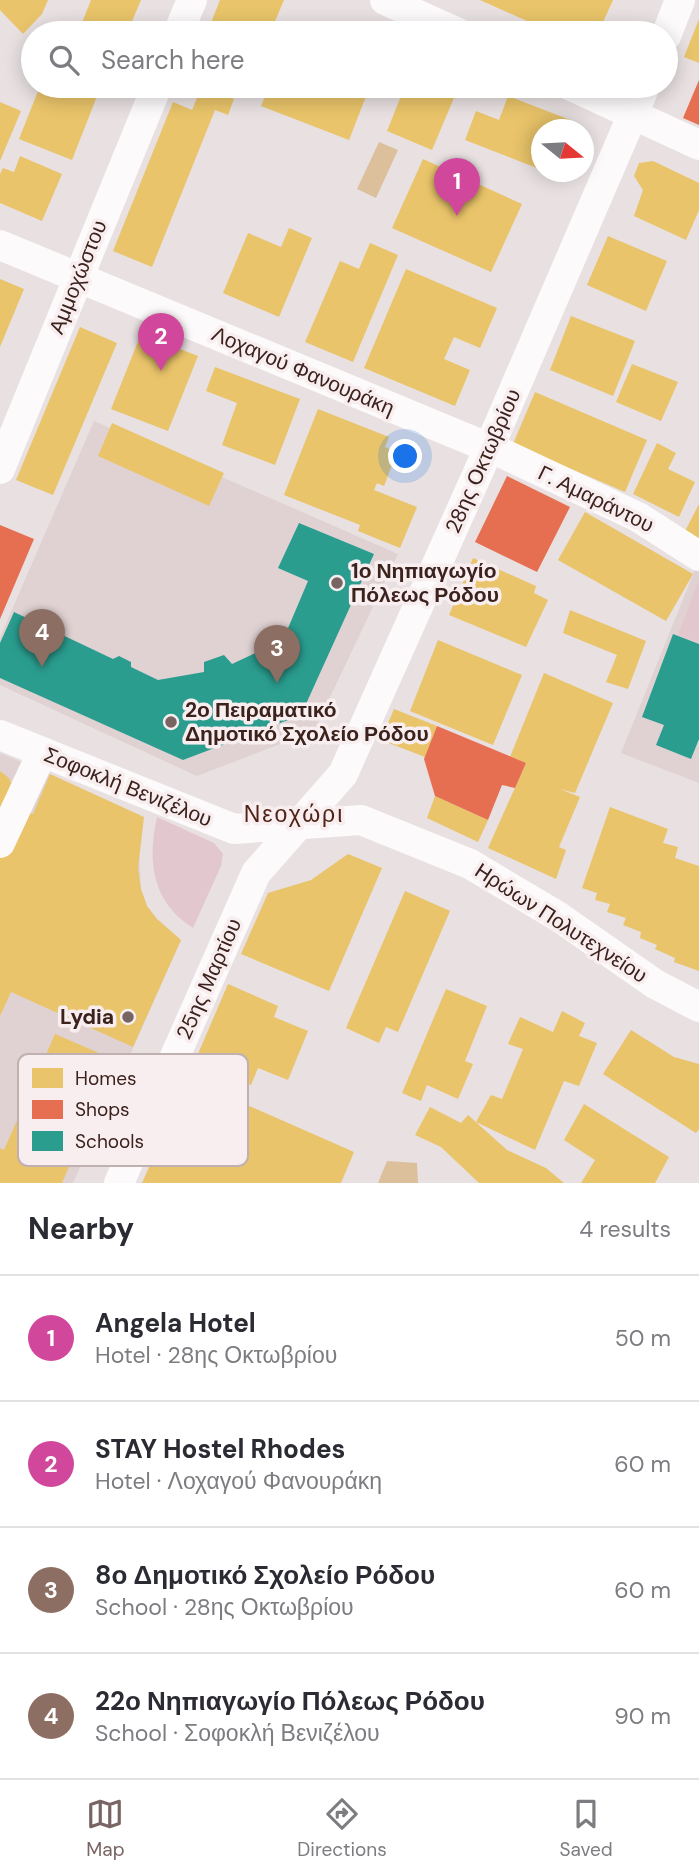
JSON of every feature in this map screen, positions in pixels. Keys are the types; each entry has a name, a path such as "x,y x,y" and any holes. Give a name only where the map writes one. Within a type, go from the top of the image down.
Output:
{"street":[{"path":"183,21 192,0"},
{"path":"386,0 432,21"},
{"path":"672,21 680,0"},
{"name":"Αμμοχώστου","path":"0,469 151,98"},
{"path":"598,98 699,145"},
{"name":"28ης Οκτωβρίου","path":"299,825 343,774 489,448 640,98"},
{"name":"Λοχαγού Φανουράκη","path":"0,245 489,448"},
{"name":"Γ. Αμαράντου","path":"489,448 638,517 699,556"},
{"name":"Σοφοκλή Βενιζέλου","path":"0,735 234,829 299,825"},
{"path":"0,843 42,753"},
{"name":"Ηρώων Πολυτεχνείου","path":"299,825 361,820 470,864 559,917 655,984 699,1007"},
{"name":"25ης Μαρτίου","path":"176,1054 256,873 299,825"},
{"name":"25ης Μαρτίου","path":"119,1183 127,1166"}],"shaded area":[{"path":"379,142 398,150 376,198 357,189"},
{"path":"94,421 398,554 314,731 197,776 0,685 0,637"},
{"path":"696,567 699,569 699,783 621,753"},
{"path":"699,583 699,643 678,635"},
{"path":"0,753 50,774 139,852 141,889 147,906 157,919 181,940 130,1054 18,1054 18,1166 81,1166 73,1183 0,1183"},
{"path":"157,817 214,843 223,854 221,866 193,928 169,906 156,880 153,850"},
{"path":"387,1161 417,1163 418,1183 378,1183"}],"building: Homes":[{"path":"0,0 48,0 35,21 21,21 21,32 0,10"},
{"path":"91,0 141,0 132,21 83,21"},
{"path":"220,0 284,0 275,21 212,21"},
{"path":"480,0 613,0 603,21 527,21"},
{"path":"699,19 699,63 684,57"},
{"path":"35,98 96,98 72,160 19,139"},
{"path":"197,98 234,99 228,115 215,110 152,267 113,251 173,102 192,110"},
{"path":"264,98 365,98 349,140 261,106"},
{"path":"400,98 454,98 432,150 387,131"},
{"path":"507,98 513,98 568,119 531,119 531,166 465,140 476,111 499,120"},
{"path":"0,102 21,111 0,161"},
{"path":"20,156 62,174 42,221 0,203 0,174 3,168 14,172"},
{"path":"423,159 522,204 491,272 392,228"},
{"path":"653,161 699,183 699,210 686,240 634,216 643,190 634,176 639,163"},
{"path":"289,228 312,238 279,317 223,293 248,233 281,247"},
{"path":"608,236 667,261 646,311 587,285"},
{"path":"370,243 398,255 353,362 305,342 340,261 359,269"},
{"path":"406,269 497,308 480,348 454,337 444,359 470,370 455,406 364,368"},
{"path":"0,279 24,289 0,347"},
{"path":"571,316 635,341 613,396 550,370"},
{"path":"80,327 117,343 53,495 16,480"},
{"path":"141,334 198,356 168,431 111,409"},
{"path":"632,364 678,382 661,421 616,402"},
{"path":"215,367 300,399 275,465 222,445 237,403 206,391"},
{"path":"535,392 647,440 625,492 513,444"},
{"path":"318,409 389,437 385,447 397,452 384,486 377,483 374,490 417,507 400,548 358,531 360,525 284,495"},
{"path":"112,423 224,473 209,506 98,456"},
{"path":"657,443 676,453 668,469 695,482 679,517 633,494"},
{"path":"699,504 699,547 683,535"},
{"path":"585,512 693,574 666,621 558,560"},
{"path":"473,558 536,586 534,593 548,600 526,647 449,615"},
{"path":"570,610 646,641 628,689 606,682 617,655 563,633"},
{"path":"438,640 522,675 493,745 410,711"},
{"path":"544,673 613,703 575,793 560,789 580,797 559,847 566,850 556,879 488,848 526,763 510,757"},
{"path":"394,709 437,726 425,757 381,740"},
{"path":"0,771 9,778 13,787 0,827"},
{"path":"50,774 144,817 138,868 141,889 147,906 157,919 181,940 133,1047 11,992 0,1016 0,857 22,812 33,814"},
{"path":"435,796 488,820 478,842 427,818"},
{"path":"610,807 668,829 663,843 678,847 675,858 699,866 699,971 674,962 675,958 655,949 657,945 640,938 641,932 623,925 626,918 607,912 610,904 595,900 597,893 582,888"},
{"path":"348,854 382,868 329,991 241,954 268,893 311,880"},
{"path":"405,891 450,911 398,1032 386,1027 379,1043 346,1028"},
{"path":"228,984 278,1006 274,1017 308,1031 288,1080 258,1068 251,1085 248,1084 248,1054 198,1054"},
{"path":"446,989 487,1006 465,1061 473,1064 458,1099 427,1085 421,1101 402,1093"},
{"path":"562,1011 585,1023 579,1036 597,1043 579,1086 564,1081 535,1150 476,1122 491,1095 502,1099 523,1049 508,1044 520,1017 553,1032"},
{"path":"631,1030 674,1057 699,1064 699,1129 696,1133 603,1074"},
{"path":"55,1034 101,1054 46,1054"},
{"path":"584,1104 669,1157 655,1183 581,1183 595,1160 564,1140"},
{"path":"248,1105 354,1152 341,1183 142,1183 150,1166 248,1166"},
{"path":"430,1107 461,1123 468,1115 507,1150 546,1168 564,1183 479,1183 441,1147 415,1135"},
{"path":"18,1118 18,1166 69,1166 62,1183 0,1183 0,1148 4,1150"}],"building: Shops":[{"path":"699,80 699,125 683,118"},
{"path":"507,476 570,507 537,572 475,542"},
{"path":"0,525 34,539 0,619"},
{"path":"437,726 526,763 515,788 502,785 488,820 435,796 424,759"}],"building: Schools":[{"path":"299,523 374,554 301,715 183,760 0,678 0,643 14,612 113,659 119,656 131,662 131,667 158,680 204,672 204,662 224,655 232,664 283,640 308,581 278,568"},
{"path":"673,634 699,644 699,739 691,759 656,745 664,725 642,717"}],"place":[{"name":"Angela Hotel","path":"457,216"},
{"name":"STAY Hostel Rhodes","path":"161,371"},
{"name":"1ο Νηπιαγωγίο Πόλεως Ρόδου","path":"337,583"},
{"name":"22ο Νηπιαγωγίο Πόλεως Ρόδου","path":"42,667"},
{"name":"8ο Δημοτικό Σχολείο Ρόδου","path":"277,683"},
{"name":"2ο Πειραματικό Δημοτικό Σχολείο Ρόδου","path":"171,722"},
{"name":"Lydia","path":"128,1017"}],"district":[{"name":"Νεοχώρι","path":"294,814"}]}
